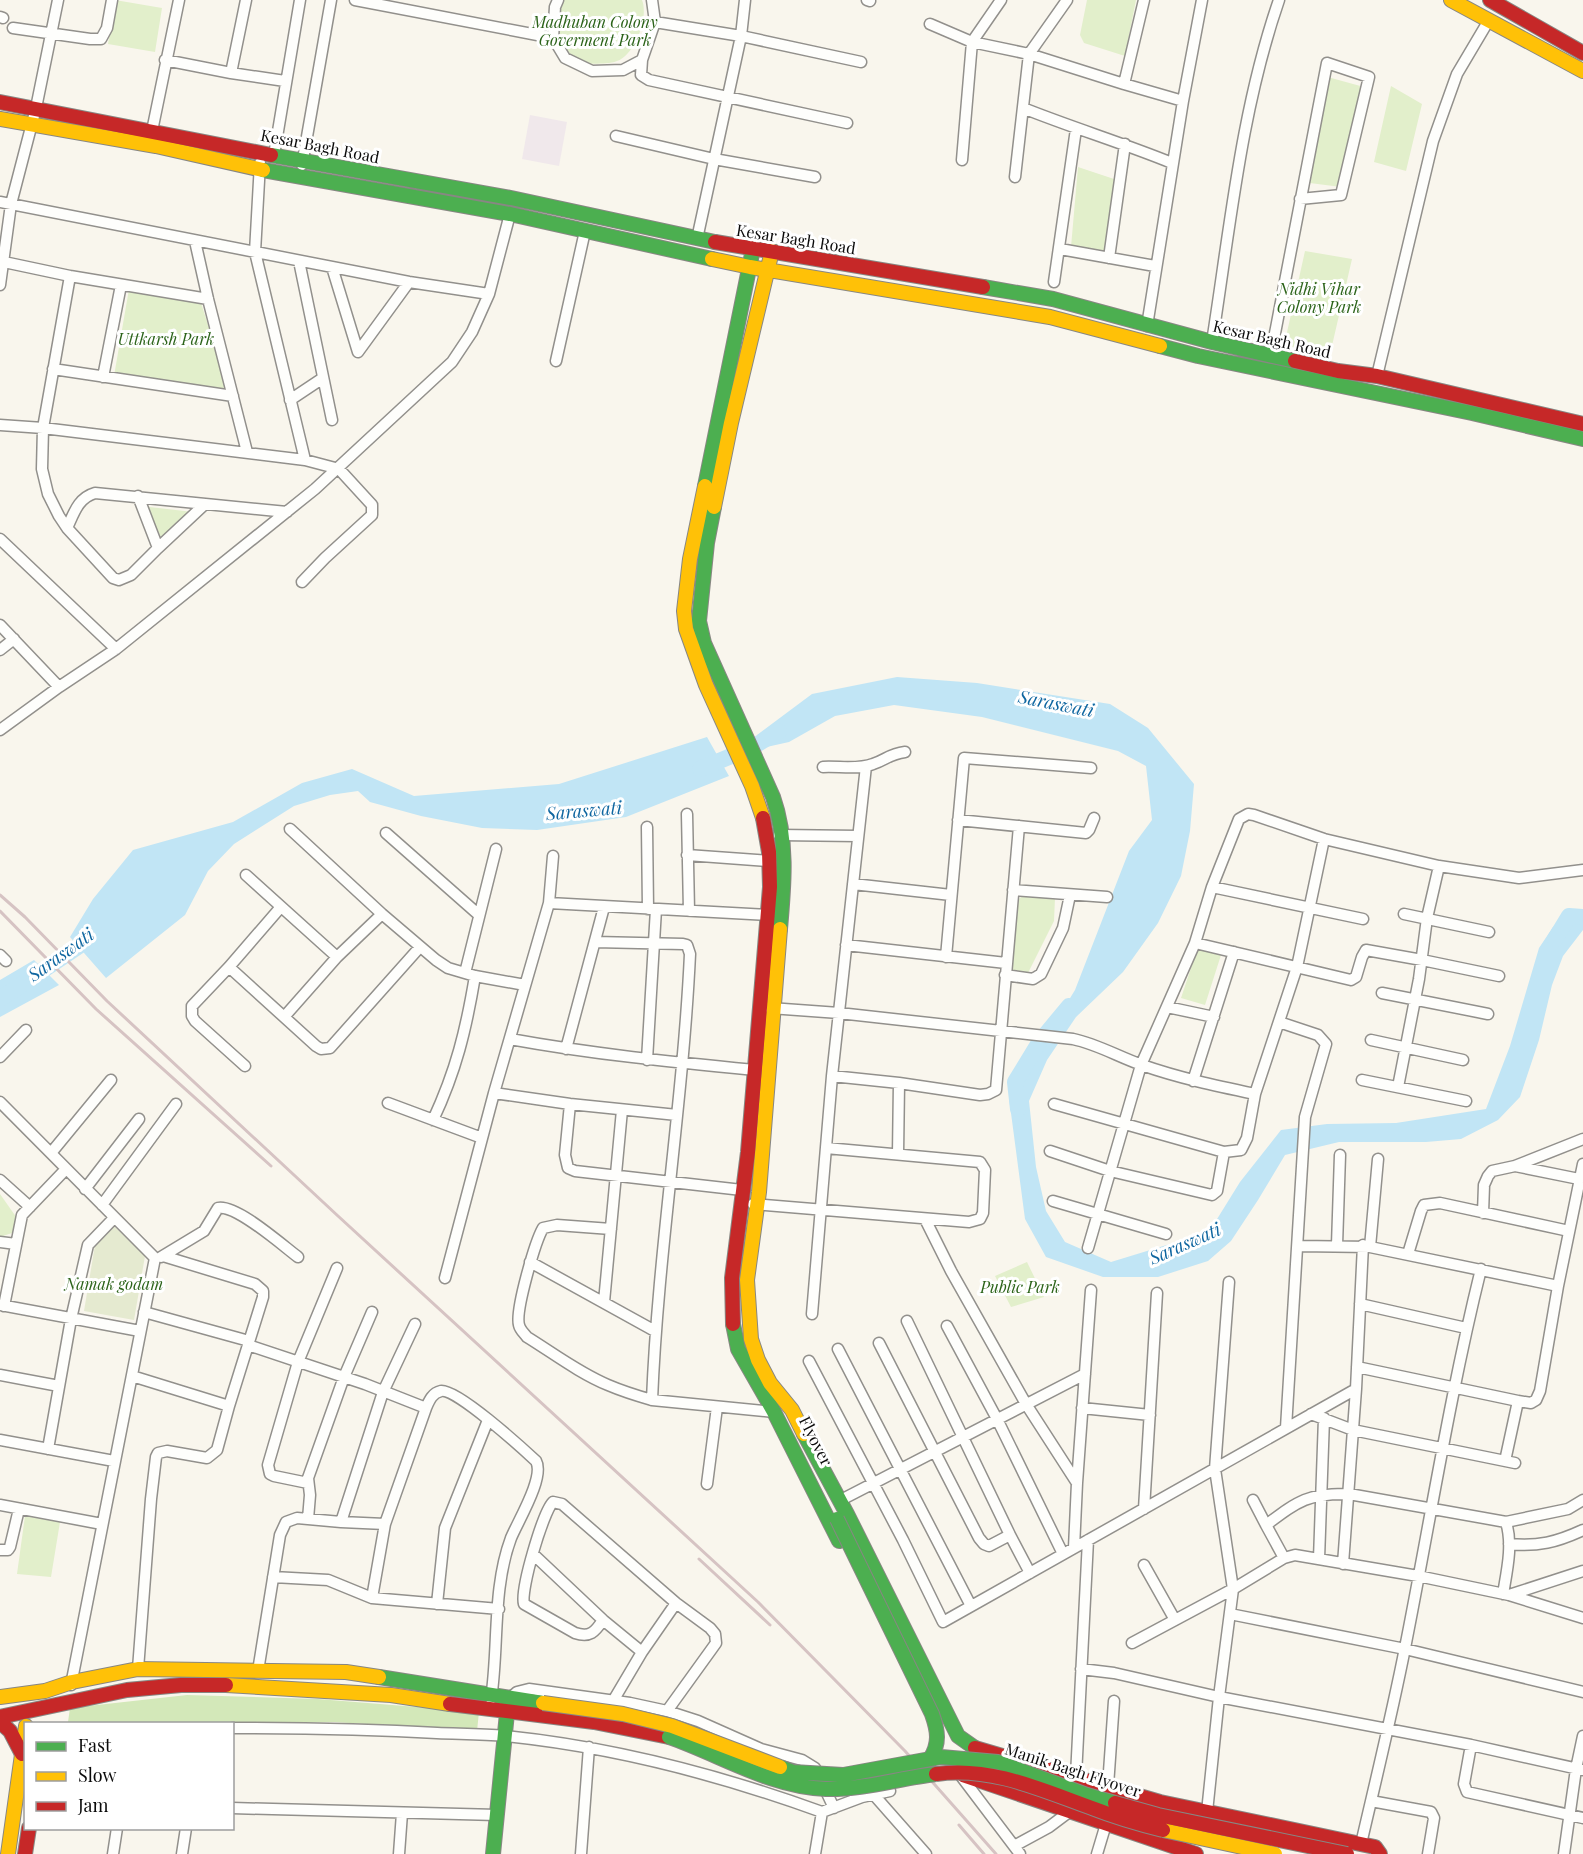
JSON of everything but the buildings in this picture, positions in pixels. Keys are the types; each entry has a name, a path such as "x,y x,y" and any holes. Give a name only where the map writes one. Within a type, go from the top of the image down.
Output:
{"main road":[{"path":"1451,0 1583,71"},
{"path":"1490,0 1583,53"},
{"name":"Kesar Bagh Road","path":"0,102 303,161 511,198 697,239 1053,299 1212,342 1338,371 1377,376 1583,424"},
{"name":"Kesar Bagh Road","path":"0,119 156,146 300,177 510,214 750,267 1050,316 1198,356 1472,413 1583,439"},
{"path":"753,249 690,559 684,611 691,648 752,786 764,818 767,837 769,861 767,1008 758,1204 747,1280 751,1339 762,1380 784,1435 879,1619 947,1759 959,1773 1196,1854"},
{"path":"772,251 728,437 707,543 699,621 704,643 780,817 783,835 781,918 755,1070 732,1278 732,1316 738,1349 762,1380 792,1410 958,1736 973,1747 1160,1802 1376,1847 1380,1854"},
{"name":"Flyover","path":"762,1380 780,1406 932,1714 939,1737 938,1746 930,1759"},
{"path":"0,1697 45,1691 72,1682 138,1670 346,1672 492,1695 508,1706"},
{"path":"0,1717 26,1721 45,1708 127,1690 181,1685 231,1685 390,1695 489,1710 508,1706"},
{"path":"43,1722 45,1691"},
{"path":"26,1721 27,1694"},
{"path":"493,1854 508,1706"},
{"name":"Manik Bagh Flyover","path":"508,1706 623,1714 672,1726 793,1772 819,1775 843,1774 941,1757 998,1762 1087,1795 1158,1815 1347,1854"},
{"name":"Manik Bagh Flyover","path":"543,1710 669,1737 702,1748 774,1781 828,1789 960,1771 1003,1777 1136,1823 1275,1854"},
{"path":"0,1722 13,1735 22,1755"},
{"path":"8,1854 24,1738"},
{"path":"25,1854 29,1830"}],"street":[{"path":"0,285 4,262 6,203 32,124 58,0"},
{"path":"13,28 51,35 101,39 107,28 112,0"},
{"path":"152,131 179,0"},
{"path":"231,73 246,0"},
{"path":"300,0 285,81 268,153 259,169 255,252 305,460"},
{"path":"300,177 331,0"},
{"path":"355,0 553,38"},
{"path":"558,0 555,7 553,38 565,58 592,71 623,70 642,60"},
{"path":"652,0 655,22 642,60 641,75 649,80 847,123"},
{"path":"697,239 741,36 745,0"},
{"path":"962,160 972,42 1001,0"},
{"path":"1015,177 1029,54 1067,0"},
{"path":"1124,84 1144,0"},
{"path":"1147,326 1155,266 1202,0"},
{"path":"1212,342 1254,89 1264,45 1279,0"},
{"path":"1377,376 1433,141 1456,74 1489,20"},
{"path":"655,22 741,36 861,62"},
{"path":"930,24 972,42 1029,54 1183,101"},
{"path":"165,60 285,81"},
{"path":"1271,354 1300,199 1327,63 1369,77 1341,195 1300,199"},
{"path":"1023,108 1173,163"},
{"path":"1054,282 1076,129"},
{"path":"616,136 714,159 815,177"},
{"path":"1108,258 1125,144"},
{"path":"6,203 409,282 489,294"},
{"path":"0,730 116,649 339,469 452,362 472,332 489,294 510,214"},
{"path":"556,361 585,231"},
{"path":"195,241 247,452"},
{"path":"1060,249 1155,266"},
{"path":"299,261 332,420"},
{"path":"4,262 69,276 208,299"},
{"path":"332,267 358,352 409,282"},
{"path":"69,276 43,428 42,469 48,494 67,528 113,578 119,580 131,576 205,504"},
{"path":"103,377 121,285"},
{"path":"53,369 234,396"},
{"path":"290,400 323,378"},
{"path":"1472,413 1476,399"},
{"path":"0,425 247,452 305,460 339,469 372,505 372,515 324,558 302,582"},
{"path":"67,528 77,505 87,495 102,493 286,512"},
{"path":"138,496 158,548"},
{"path":"0,539 116,649"},
{"path":"0,625 59,687"},
{"path":"0,650 14,639"},
{"path":"823,766 866,766 888,755 905,752"},
{"path":"946,957 964,758 1090,768"},
{"path":"812,1314 832,1077 866,766"},
{"path":"687,814 689,911"},
{"path":"1088,1248 1141,1065 1195,943 1212,887 1239,819 1248,814 1264,817 1324,840 1439,866 1519,878 1583,870"},
{"path":"958,820 1086,833 1094,818"},
{"path":"832,1077 899,1083 980,1095 996,1090 1019,826"},
{"path":"647,827 654,943 647,1060"},
{"path":"290,829 382,914 448,968 470,975 525,985"},
{"path":"386,832 479,915"},
{"path":"767,837 783,835 858,836"},
{"path":"1054,1104 1224,1152 1241,1150 1247,1138 1255,1094 1297,967 1324,840"},
{"path":"433,1120 443,1100 463,1044 479,915 496,849"},
{"path":"687,855 769,861"},
{"path":"445,1278 494,1093 549,903 553,856"},
{"path":"1398,1087 1422,960 1427,918 1439,866"},
{"path":"246,875 337,957"},
{"path":"853,884 951,895"},
{"path":"1212,887 1363,919"},
{"path":"1013,890 1107,897"},
{"path":"1005,975 1033,979 1041,974 1063,928 1070,895"},
{"path":"549,903 767,915"},
{"path":"566,1049 604,907"},
{"path":"245,1066 192,1016 192,1006 280,908"},
{"path":"284,1017 337,957 382,914"},
{"path":"1404,914 1489,932"},
{"path":"595,942 687,945 690,954 671,1182 655,1331 652,1400"},
{"path":"1195,943 1351,980 1356,977 1366,950 1499,976"},
{"path":"846,945 1006,963"},
{"path":"229,967 321,1049 330,1048 420,947"},
{"path":"1193,1081 1234,952"},
{"path":"1382,993 1488,1014"},
{"path":"1167,1006 1214,1017"},
{"path":"767,1008 839,1013 1073,1039 1141,1065 1193,1081 1255,1094"},
{"path":"1279,1022 1318,1035 1326,1044 1305,1117 1299,1246 1286,1428"},
{"path":"0,1057 26,1030"},
{"path":"510,1039 647,1060 755,1070"},
{"path":"1371,1040 1463,1060"},
{"path":"51,1153 111,1080"},
{"path":"1362,1080 1466,1101"},
{"path":"898,1154 899,1083"},
{"path":"494,1093 570,1104 677,1115"},
{"path":"0,1102 114,1218 159,1257 255,1284 260,1287 263,1297 217,1450 212,1456 202,1458 167,1451 158,1453 156,1457 138,1670"},
{"path":"388,1103 482,1138"},
{"path":"102,1205 176,1104"},
{"path":"570,1104 565,1155 568,1168 575,1171 671,1182 742,1196 758,1204 969,1222 980,1219 983,1213 984,1166 980,1162 826,1148"},
{"path":"604,1302 622,1110"},
{"path":"85,1189 139,1119"},
{"path":"1484,1213 1484,1185 1492,1171 1515,1166 1583,1139"},
{"path":"1050,1151 1110,1171 1212,1195 1217,1191 1224,1152"},
{"path":"1337,1245 1340,1155"},
{"path":"1343,1564 1360,1304 1378,1159"},
{"path":"1357,1367 1531,1403 1540,1391 1558,1286 1583,1164"},
{"path":"1515,1166 1579,1179"},
{"path":"66,1169 21,1215 2,1306 140,1331"},
{"path":"0,1180 30,1207"},
{"path":"1053,1201 1166,1234"},
{"path":"1408,1254 1424,1205 1440,1203 1569,1231"},
{"path":"69,1703 140,1331 159,1257 204,1231 218,1208 224,1207 237,1211 298,1257"},
{"path":"48,1449 71,1318 88,1245 114,1218"},
{"path":"925,1219 1026,1404 1077,1483"},
{"path":"611,1229 548,1226 543,1228 530,1262 519,1314 518,1323 527,1337 607,1385 652,1400 774,1412"},
{"path":"0,1242 16,1244"},
{"path":"1299,1246 1367,1246 1558,1286"},
{"path":"530,1262 655,1331"},
{"path":"308,1483 273,1476 268,1469 298,1362 337,1268"},
{"path":"1360,1844 1405,1649 1466,1328 1481,1269"},
{"path":"1207,1812 1233,1589 1215,1468 1229,1282"},
{"path":"1074,1548 1091,1290"},
{"path":"1144,1509 1157,1293"},
{"path":"1360,1304 1466,1328"},
{"path":"144,1312 249,1343 426,1408"},
{"path":"308,1519 310,1495 308,1478 344,1377 372,1312"},
{"path":"907,1321 1030,1573"},
{"path":"341,1522 383,1392 415,1324"},
{"path":"947,1326 997,1419 1063,1554"},
{"path":"879,1343 984,1544 992,1545 1010,1535"},
{"path":"838,1349 970,1606"},
{"path":"809,1361 943,1622 1356,1389"},
{"path":"839,1500 1085,1374"},
{"path":"0,1375 59,1386"},
{"path":"132,1376 229,1406"},
{"path":"372,1598 385,1524 426,1408 431,1397 442,1390 451,1393 488,1420 538,1465 538,1477 507,1551 498,1609 489,1710"},
{"path":"1311,1414 1353,1430 1510,1462 1518,1401"},
{"path":"707,1484 717,1407"},
{"path":"1082,1408 1150,1415"},
{"path":"1318,1559 1324,1418"},
{"path":"437,1604 445,1528 488,1420"},
{"path":"0,1440 114,1461"},
{"path":"1266,1525 1308,1497 1320,1495 1349,1494 1506,1522 1568,1509 1583,1500"},
{"path":"1253,1500 1284,1558"},
{"path":"603,1620 595,1633 588,1636 580,1635 524,1604 522,1593 533,1554 546,1512 553,1502 557,1502 715,1634 716,1642 667,1711"},
{"path":"0,1505 102,1524"},
{"path":"0,1550 8,1550 10,1547 19,1509"},
{"path":"258,1671 280,1535 286,1521 291,1518 385,1524"},
{"path":"1506,1522 1510,1534 1506,1595"},
{"path":"1509,1544 1528,1546 1548,1543 1583,1530"},
{"path":"1076,1776 1088,1540"},
{"path":"533,1554 603,1620 642,1652"},
{"path":"1132,1643 1233,1589 1284,1558 1294,1555 1418,1576 1506,1595 1583,1618"},
{"path":"1144,1565 1175,1620"},
{"path":"1506,1595 1583,1571"},
{"path":"273,1577 328,1580 372,1598 498,1609"},
{"path":"613,1701 642,1652 676,1603"},
{"path":"1230,1614 1405,1649 1583,1692"},
{"path":"1081,1669 1114,1673 1219,1697 1471,1744 1580,1769"},
{"path":"508,1706 517,1692 529,1689 667,1711 698,1721 761,1749 808,1763 815,1768 834,1808"},
{"path":"1108,1786 1114,1701"},
{"path":"234,1728 352,1728 504,1736 589,1748 673,1766 822,1812 862,1797 890,1791"},
{"path":"1564,1854 1569,1815 1580,1769 1583,1737"},
{"path":"1471,1744 1464,1784 1467,1792 1583,1818"},
{"path":"580,1854 589,1748"},
{"path":"959,1773 1017,1850 1069,1812"},
{"path":"874,1795 926,1854"},
{"path":"1371,1801 1431,1812 1434,1818 1428,1854"},
{"path":"234,1808 497,1815"},
{"path":"815,1854 822,1812"},
{"path":"399,1854 402,1813"},
{"path":"1097,1854 1106,1824"},
{"path":"113,1854 117,1830"},
{"path":"182,1854 186,1830"}],"shaded area":[{"path":"530,115 567,122 559,166 522,159"}],"green space":[{"path":"115,0 162,8 155,52 108,44"},
{"name":"Madhuban Colony Goverment Park","path":"551,0 642,0 644,16 635,44 624,57 617,61 583,64 558,45 550,34"},
{"path":"1087,0 1136,0 1125,56 1084,43 1080,35"},
{"path":"1324,76 1364,87 1341,187 1302,182"},
{"path":"1391,86 1422,104 1406,171 1374,162"},
{"path":"1078,167 1114,179 1117,190 1107,256 1071,247"},
{"name":"Nidhi Vihar Colony Park","path":"1305,251 1352,259 1328,363 1282,355"},
{"name":"Uttkarsh Park","path":"129,289 201,303 229,390 114,376"},
{"path":"141,506 193,512 163,540"},
{"path":"1023,896 1055,898 1054,921 1027,975 1009,973 1016,901"},
{"path":"1198,947 1221,955 1205,1005 1181,998"},
{"path":"0,1194 19,1221 18,1231 0,1237"},
{"name":"Namak godam","path":"114,1226 145,1256 134,1320 84,1311 95,1245"},
{"name":"Public Park","path":"1027,1262 1044,1297 1011,1307 995,1276"},
{"path":"25,1516 60,1522 51,1577 17,1574"},
{"path":"187,1695 318,1699 479,1712 477,1731 334,1722 234,1724 234,1722 68,1722 70,1708"}],"water":[{"path":"897,677 977,683 1110,704 1148,728 1194,784 1190,831 1181,876 1158,923 1123,972 1076,1017 1047,1060 1029,1101 1036,1167 1046,1211 1065,1242 1111,1262 1209,1232 1240,1182 1281,1130 1327,1124 1396,1123 1486,1109 1510,1046 1539,948 1553,927 1583,912 1583,930 1563,956 1552,985 1539,1040 1520,1097 1498,1120 1461,1139 1426,1142 1339,1142 1285,1155 1231,1241 1208,1261 1158,1277 1103,1277 1046,1257 1025,1219 1009,1098 1075,990 1129,851 1152,820 1146,766 1118,751 982,717 894,705 835,716 789,742 762,748 757,735 812,694"},
{"path":"707,737 729,776 626,817 537,830 482,828 421,816 370,802 358,791 330,795 294,806 234,844 208,871 185,915 106,978 70,937 93,899 133,850 233,822 302,783 352,769 414,796 559,784"},
{"path":"34,960 59,985 0,1017 0,980"}],"waterway":[{"name":"Saraswati","path":"700,769 753,747 779,731"},
{"name":"Saraswati","path":"1555,939 1569,916 1583,917"},
{"name":"Saraswati","path":"0,999 79,946 94,931"},
{"name":"Saraswati","path":"1018,1109 1015,1082 1040,1041 1069,1006"}],"railway":[{"path":"0,895 25,917 107,1001 758,1602 905,1751 996,1854"},
{"path":"0,911 96,1009 271,1166"},
{"path":"699,1559 770,1625"},
{"path":"959,1825 984,1854"}],"traffic: fast":[{"path":"271,155 511,198 715,242"},
{"path":"263,170 510,214 712,259"},
{"path":"705,486 753,249"},
{"path":"983,287 1053,299 1212,342 1295,361"},
{"path":"1160,346 1583,439"},
{"path":"714,507 707,543 699,621 704,643 773,797 778,813 784,862 780,929"},
{"path":"733,1324 738,1349 774,1412 839,1541"},
{"path":"804,1434 847,1514 958,1736 975,1748"},
{"path":"837,1519 932,1714 937,1737 930,1759"},
{"path":"379,1677 543,1703"},
{"path":"493,1854 508,1703"},
{"path":"669,1737 765,1776 805,1787 854,1788 936,1774"},
{"path":"780,1767 793,1772 843,1775 941,1757 998,1762 1115,1803"}],"traffic: slow":[{"path":"1451,0 1583,71"},
{"path":"0,119 156,146 263,170"},
{"path":"714,507 731,423 772,251"},
{"path":"712,259 1050,317 1160,346"},
{"path":"705,486 690,559 684,611 686,629 706,685 752,786 763,818"},
{"path":"780,929 759,1192 747,1280 751,1339 758,1360 770,1383 792,1410 804,1434"},
{"path":"0,1697 45,1691 72,1682 138,1669 346,1672 379,1677"},
{"path":"226,1685 391,1695 450,1704"},
{"path":"543,1703 623,1714 672,1726 780,1767"},
{"path":"8,1854 24,1740"},
{"path":"1163,1830 1275,1854"}],"traffic: jam":[{"path":"1490,0 1583,53"},
{"path":"0,102 271,155"},
{"path":"715,242 983,287"},
{"path":"1295,361 1338,371 1377,376 1583,424"},
{"path":"733,1324 732,1278 748,1152 770,887 769,852 763,818"},
{"path":"0,1717 127,1690 181,1685 226,1685"},
{"path":"450,1704 594,1722 669,1737"},
{"path":"0,1722 10,1731 22,1754"},
{"path":"975,1748 1160,1802 1375,1847 1380,1854"},
{"path":"936,1774 956,1772 996,1776 1163,1830"},
{"path":"963,1775 1196,1854"},
{"path":"1115,1803 1158,1815 1347,1854"},
{"path":"25,1854 29,1830"}]}
